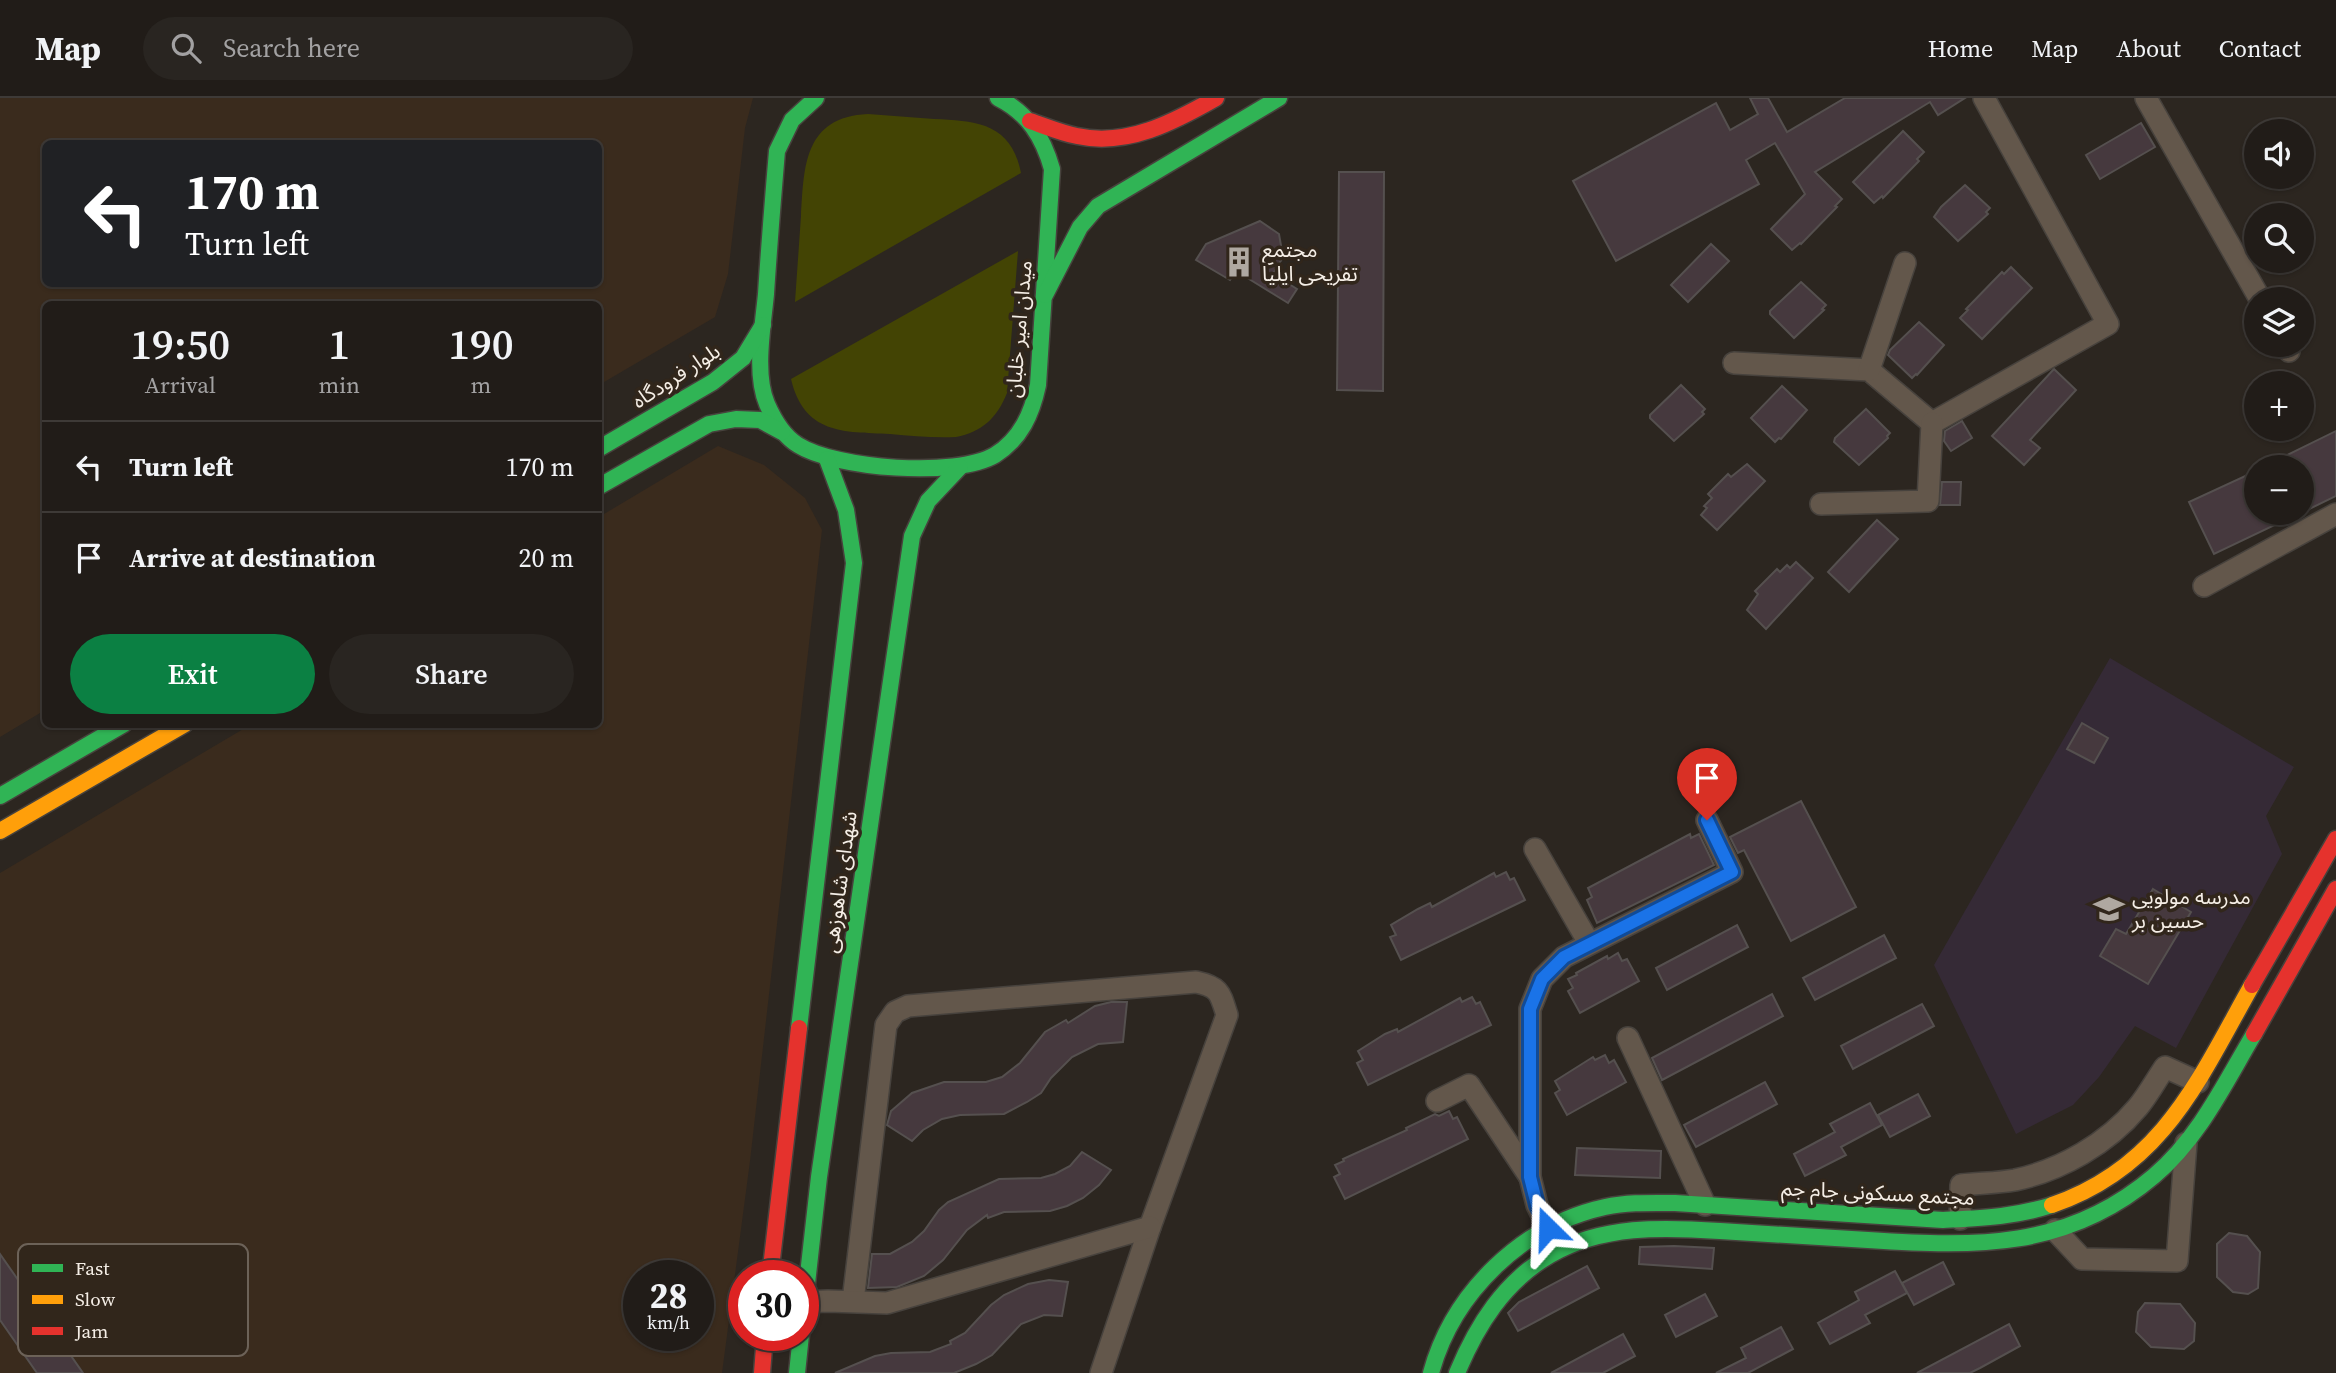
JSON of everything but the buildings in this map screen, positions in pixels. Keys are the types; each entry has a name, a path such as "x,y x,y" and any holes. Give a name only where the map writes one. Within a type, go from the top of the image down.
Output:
{"main road":[{"name":"میدان امیر خلبان","path":"816,98 792,120 776,151 761,384 769,409 782,432 795,444 827,459 960,467 994,456 1008,446 1030,418 1038,385 1052,169 1048,151 1030,121 1001,98"},
{"path":"1030,121 1087,138 1139,135 1180,119 1216,98"},
{"path":"1045,295 1080,228 1098,206 1279,98"},
{"name":"بلوار فرودگاه","path":"602,447 713,382 743,358 763,325"},
{"path":"602,485 709,424 736,419 760,419 782,432"},
{"name":"شهدای شاهوزهی","path":"772,1260 854,563 851,521 845,498 827,459"},
{"name":"شهدای شاهوزهی","path":"810,1260 912,536 928,501 960,467"},
{"path":"0,796 117,728"},
{"path":"0,831 178,728"},
{"name":"مجتمع مسکونی جام جم","path":"1431,1373 1452,1323 1474,1287 1514,1248 1559,1221 1596,1209 1632,1203 1986,1219 2030,1212 2063,1202 2102,1181 2137,1157 2166,1127 2198,1082 2336,839"},
{"path":"1457,1373 1474,1335 1494,1303 1529,1268 1570,1244 1602,1234 1634,1228 1674,1228 1988,1244 2035,1236 2072,1225 2115,1203 2154,1176 2186,1143 2218,1096 2336,889"},
{"path":"2198,1082 2206,1095 2218,1096"},
{"path":"2166,1127 2179,1132 2186,1143"},
{"path":"1958,1244 1960,1219"},
{"path":"762,1373 764,1351"},
{"path":"797,1373 800,1351"}],"street":[{"path":"1932,422 2108,324 1984,98"},
{"path":"2146,98 2253,287"},
{"path":"1869,370 1905,264"},
{"path":"1734,363 1869,370 1932,422"},
{"path":"1821,504 1928,501 1932,422"},
{"path":"2204,586 2336,514"},
{"path":"1548,1228 1537,1205 1530,1177 1530,1009 1542,979 1564,957 1732,872 1707,820"},
{"path":"1535,849 1590,943"},
{"path":"853,1301 886,1025 894,1012 908,1006 1196,982 1212,985 1221,994 1227,1015 1150,1227 1101,1373"},
{"path":"1628,1038 1705,1205"},
{"path":"1960,1219 1961,1185 2013,1180 2045,1172 2081,1154 2112,1133 2138,1107 2165,1067 2198,1082"},
{"path":"1437,1101 1469,1085 1530,1177"},
{"path":"2055,1230 2082,1259 2177,1261 2186,1143"},
{"path":"819,1308 853,1301 887,1303 1150,1227"}],"shaded area":[{"path":"0,98 753,98 745,128 728,274 715,317 602,383 602,301 42,301 42,712 0,737"},
{"path":"868,114 964,121 990,128 1009,144 1021,173 795,302 804,179 812,147 819,134 831,124 847,117"},
{"path":"1018,251 1007,393 988,422 965,435 931,437 841,430 816,420 805,411 791,379"},
{"path":"718,446 764,465 805,498 822,530 750,1161 737,1260 728,1260 728,1328 722,1373 0,1373 0,873 245,728 602,728 602,515"},
{"name":"مدرسه مولویی حسین بر","path":"2110,658 2294,767 2266,816 2282,854 2176,1048 2135,1026 2099,1077 2073,1105 2016,1134 1934,965"}],"traffic: fast":[{"path":"816,98 792,120 777,151 760,350 763,392 780,427 798,445 839,460 896,468 953,467 995,455 1012,441 1024,424 1038,385 1052,169 1033,127 1018,111 998,98"},
{"path":"1045,295 1080,227 1098,206 1279,98"},
{"path":"602,447 713,382 743,358 763,325"},
{"path":"602,485 709,424 736,419 760,420 782,432"},
{"path":"799,1028 854,563 846,510 827,459"},
{"path":"810,1260 819,1177 912,536 928,501 960,467"},
{"path":"0,796 117,728"},
{"path":"1457,1373 1483,1322 1519,1278 1550,1255 1590,1238 1633,1230 1677,1229 1907,1242 1983,1242 2053,1231 2088,1218 2121,1200 2154,1176 2185,1145 2210,1109 2254,1034"},
{"path":"1431,1373 1441,1343 1456,1315 1496,1266 1546,1229 1605,1207 1675,1203 1943,1220 1984,1218 2052,1205"},
{"path":"797,1373 799,1351"}],"traffic: slow":[{"path":"0,831 178,728"},
{"path":"2052,1205 2090,1188 2123,1168 2150,1143 2174,1116 2195,1086 2252,985"}],"traffic: jam":[{"path":"1030,121 1077,136 1114,138 1150,130 1184,116 1216,98"},
{"path":"2252,985 2336,839"},
{"path":"2254,1034 2336,889"},
{"path":"772,1260 799,1028"},
{"path":"762,1373 764,1351"}],"place":[{"name":"مجتمع تفریحی ایلیا","path":"1239,262"},
{"name":"مدرسه مولویی حسین بر","path":"2109,909"}],"route":[{"path":"1548,1228 1537,1205 1530,1177 1530,1009 1542,979 1564,957 1732,872 1707,820"}]}
